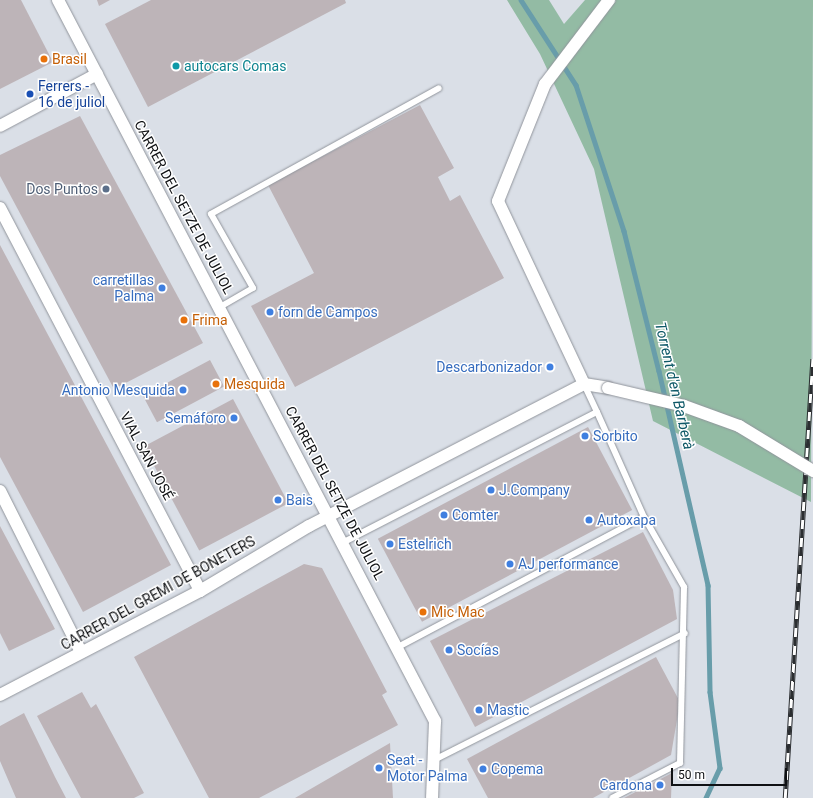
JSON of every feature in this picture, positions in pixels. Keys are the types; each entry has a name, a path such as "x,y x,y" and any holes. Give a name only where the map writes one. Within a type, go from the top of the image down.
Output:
{"street":[{"name":"CARRER DEL SETZE DE JULIOL","path":"58,0 344,542 435,721 432,798"},
{"path":"609,0 573,44 545,84 498,201 584,384 608,388 684,406 739,426 813,471"},
{"path":"0,126 97,74"},
{"name":"VIAL SAN JOSÉ","path":"0,208 200,591"},
{"name":"CARRER DEL GREMI DE BONETERS","path":"0,695 200,591 329,515 584,384"},
{"path":"0,491 81,652"}],"lane":[{"path":"220,307 253,288 211,214 439,88"},
{"path":"584,384 644,517 684,587 680,763 612,798"},
{"path":"344,542 597,412"},
{"path":"398,647 644,517"},
{"path":"434,760 684,633"}],"green space":[{"path":"507,0 549,0 564,24 585,0 813,0 811,502 653,421 594,169 540,54"}],"building":[{"path":"0,0 21,0 53,62 0,89"},
{"path":"97,0 110,0 99,6"},
{"name":"autocars Comas","path":"151,0 345,0 346,3 148,107 105,24"},
{"path":"420,105 454,168 438,177 450,201 460,195 504,278 295,387 251,306 314,273 268,185"},
{"path":"80,116 203,343 114,389 0,176 0,155"},
{"path":"0,245 171,565 83,612 0,457"},
{"name":"Antonio Mesquida","path":"210,360 224,386 157,422 143,396"},
{"path":"233,399 288,503 199,551 144,446"},
{"path":"588,427 632,510 422,622 378,539"},
{"path":"0,526 55,629 9,651 0,633"},
{"path":"643,532 673,590 677,619 475,727 430,641"},
{"path":"304,564 322,568 387,692 382,695 398,725 259,798 209,798 134,657"},
{"path":"656,657 680,702 671,755 593,798 488,798 467,759"},
{"path":"82,692 91,708 96,704 144,793 134,798 81,798 37,716"},
{"path":"24,713 66,798 16,798 0,761 0,726"},
{"path":"390,743 393,798 295,798"},
{"name":"Cardona","path":"672,773 671,798 624,798"}],"waterway":[{"name":"Torrent d'en Barberà","path":"521,0 576,85 624,231 659,371 708,585 710,692 720,768 706,798"}],"railway":[{"path":"785,798 813,359"}],"place":[{"name":"Brasil","path":"44,59"},
{"name":"autocars Comas","path":"176,66"},
{"name":"Ferrers - 16 de juliol","path":"30,94"},
{"name":"Dos Puntos","path":"106,189"},
{"name":"carretillas Palma","path":"162,288"},
{"name":"forn de Campos","path":"270,312"},
{"name":"Frima","path":"184,320"},
{"name":"Descarbonizador","path":"550,367"},
{"name":"Mesquida","path":"216,384"},
{"name":"Antonio Mesquida","path":"183,390"},
{"name":"Semáforo","path":"234,418"},
{"name":"Sorbito","path":"585,436"},
{"name":"J.Company","path":"491,490"},
{"name":"Bais","path":"278,500"},
{"name":"Comter","path":"444,515"},
{"name":"Autoxapa","path":"589,520"},
{"name":"Estelrich","path":"390,544"},
{"name":"AJ performance","path":"510,564"},
{"name":"Mic Mac","path":"423,612"},
{"name":"Socías","path":"449,650"},
{"name":"Mastic","path":"479,710"},
{"name":"Seat - Motor Palma","path":"379,768"},
{"name":"Copema","path":"483,769"},
{"name":"Cardona","path":"660,785"}]}
